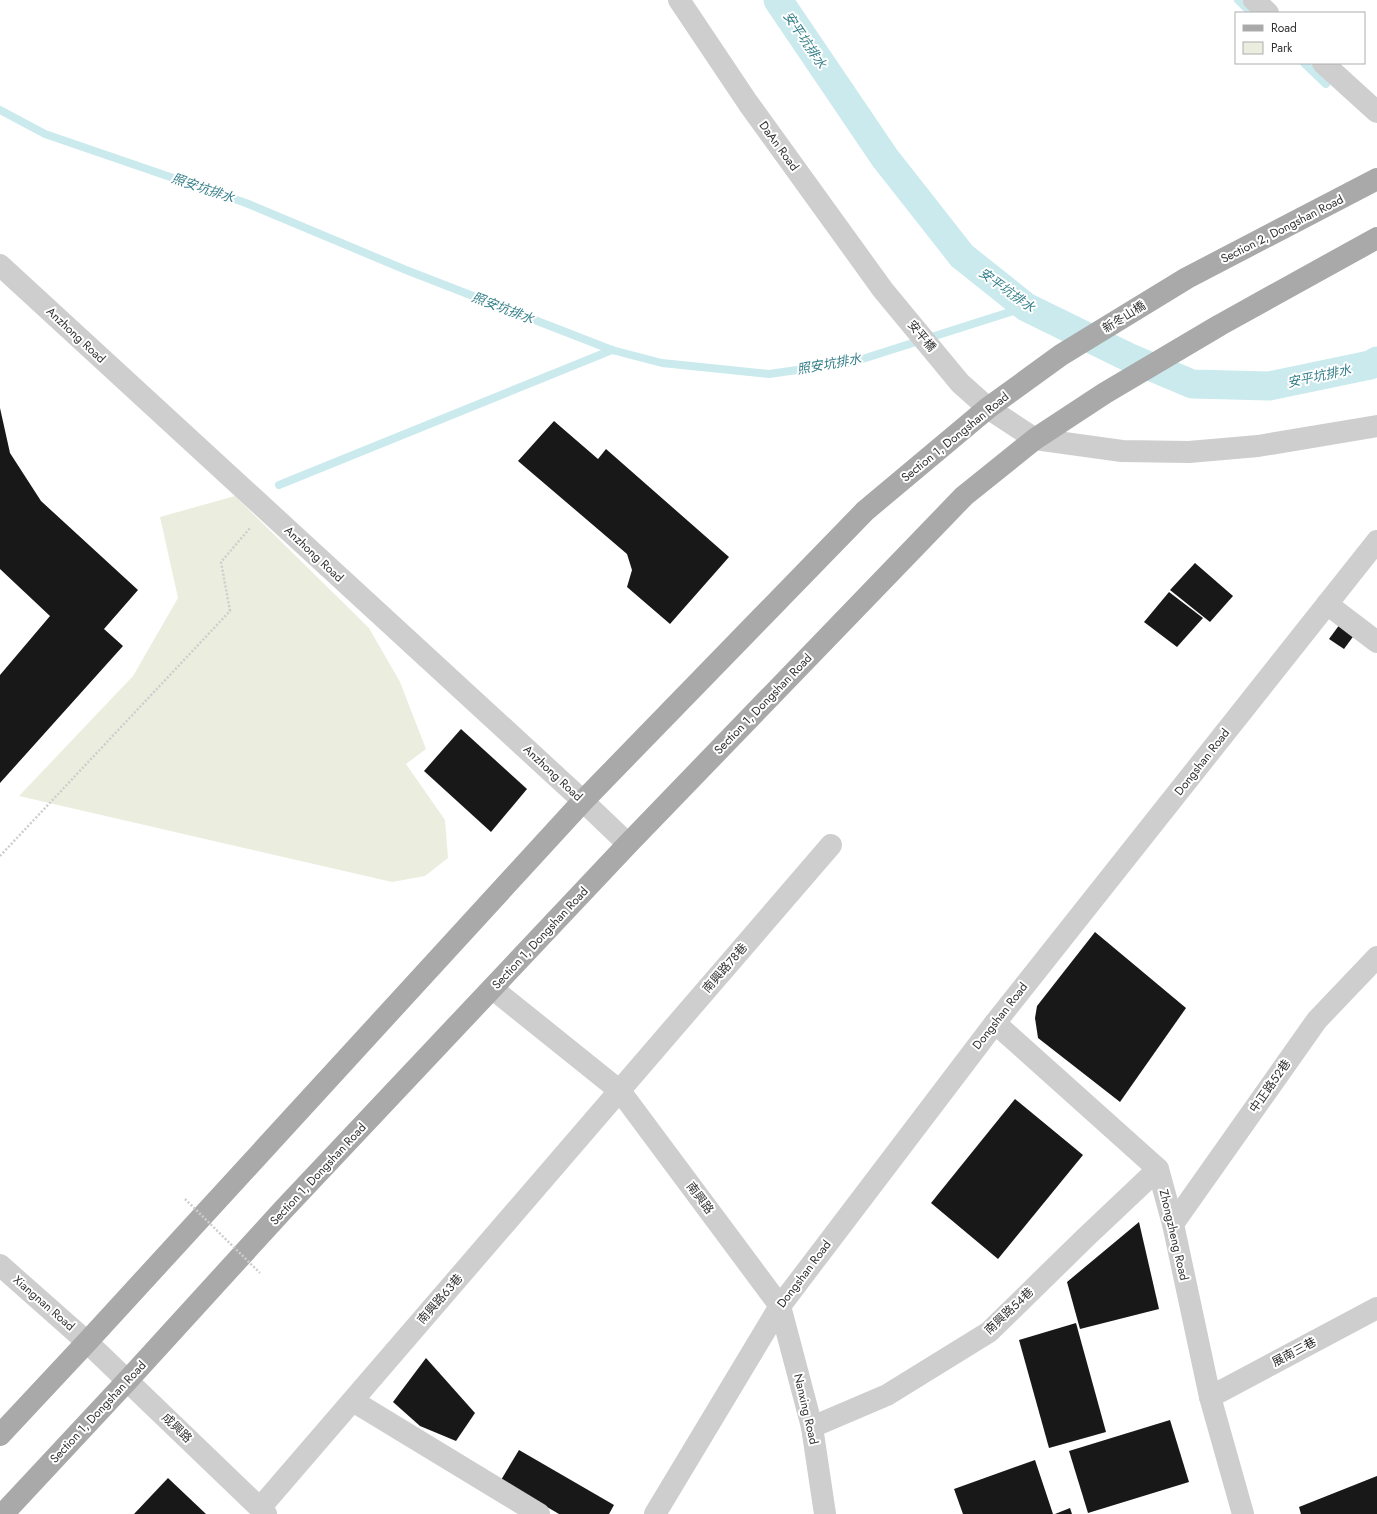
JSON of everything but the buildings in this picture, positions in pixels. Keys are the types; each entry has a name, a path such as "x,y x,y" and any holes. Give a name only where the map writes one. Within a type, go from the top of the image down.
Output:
{"main road":[{"name":"Section 2, Dongshan Road","path":"1187,278 1377,179"},
{"name":"Section 1, Dongshan Road","path":"3,1514 283,1210 628,844 964,496 1036,439 1105,393 1220,325 1377,238"},
{"name":"新冬山橋","path":"1061,356 1187,278"},
{"name":"Section 1, Dongshan Road","path":"0,1435 583,801 865,511 988,408 1061,356"}],"street":[{"name":"DaAn Road","path":"680,0 748,103 883,290"},
{"path":"1254,0 1267,12"},
{"path":"1324,64 1377,112"},
{"name":"Anzhong Road","path":"0,265 628,844"},
{"name":"安平橋","path":"883,290 960,383 988,408 1036,439"},
{"path":"1036,439 1122,451 1189,452 1258,446 1377,426"},
{"name":"Dongshan Road","path":"655,1514 780,1306 995,1023 1377,541"},
{"path":"1327,604 1377,642"},
{"name":"南興路78巷","path":"620,1091 831,845"},
{"name":"中正路52巷","path":"1173,1224 1317,1020 1377,957"},
{"name":"南興路","path":"493,988 620,1091 780,1306"},
{"path":"995,1023 1158,1169"},
{"name":"南興路63巷","path":"263,1511 353,1401 620,1091"},
{"name":"Zhongzheng Road","path":"1158,1169 1173,1224 1210,1397 1243,1514"},
{"name":"南興路54巷","path":"812,1427 887,1395 989,1332 1158,1169"},
{"name":"Xiangnan Road","path":"0,1265 87,1342"},
{"name":"Nanxing Road","path":"780,1306 812,1427 825,1514"},
{"name":"展南三巷","path":"1210,1397 1377,1308"},
{"name":"成興路","path":"87,1342 263,1511"},
{"path":"353,1401 539,1514"}],"path":[{"path":"0,856 230,611 221,562 265,509"},
{"path":"185,1199 260,1273"}],"green space":[{"path":"235,496 369,628 400,682 426,749 406,764 445,820 448,858 425,876 392,882 19,796 133,676 178,598 160,517"}],"waterway":[{"name":"安平坑排水","path":"778,0 885,158 962,256 1026,307 1128,357 1192,384 1269,386 1370,365 1377,361"},
{"path":"1238,0 1250,12"},
{"path":"1305,64 1326,84"},
{"name":"照安坑排水","path":"0,110 45,134 246,203 406,270 612,350 662,363 769,374 853,362 1026,307"},
{"path":"279,485 612,350"}]}
